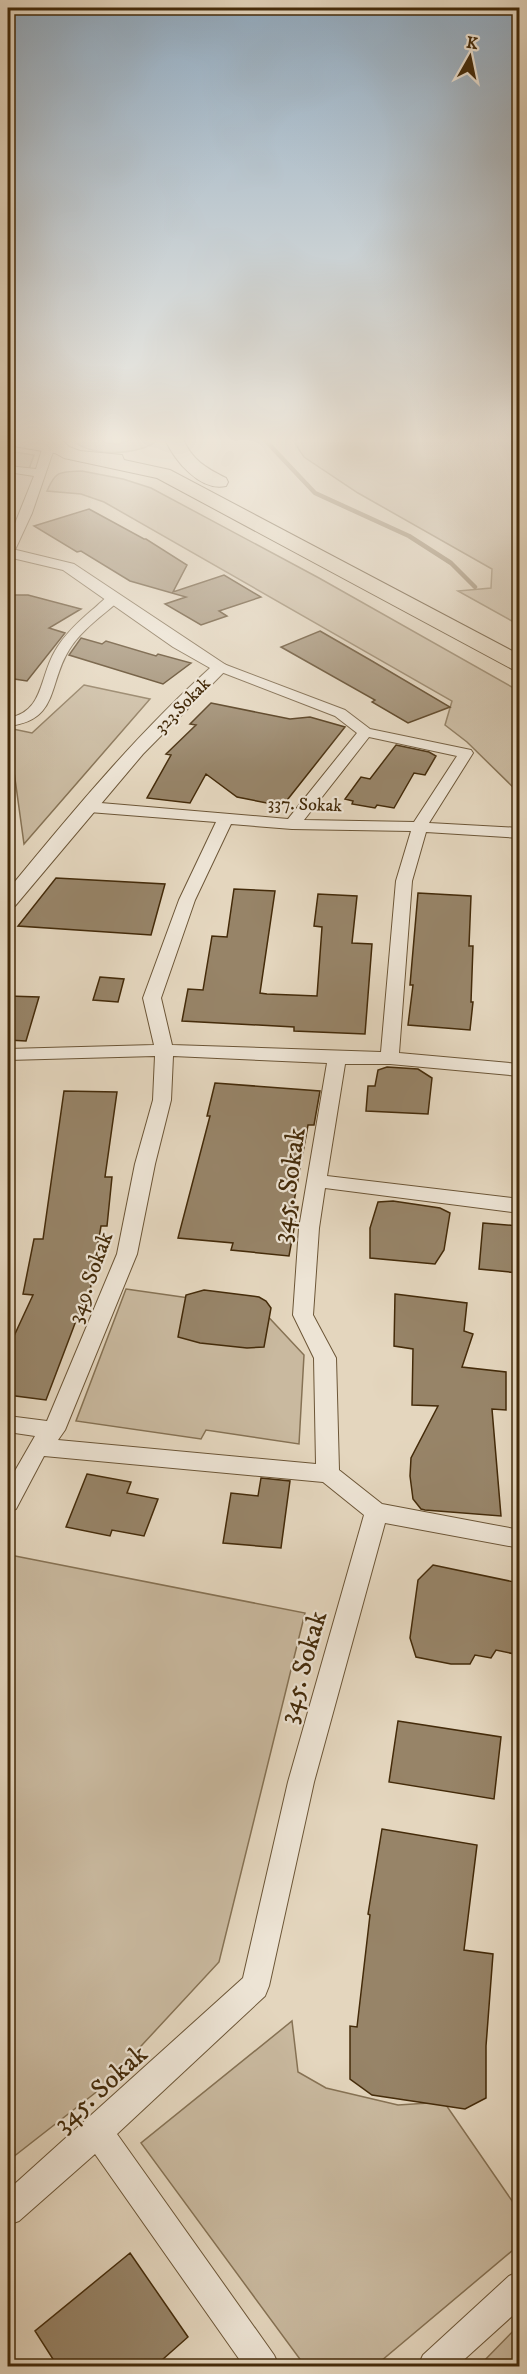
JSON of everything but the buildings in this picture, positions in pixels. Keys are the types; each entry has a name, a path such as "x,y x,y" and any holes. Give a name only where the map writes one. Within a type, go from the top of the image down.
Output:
{"highway":[{"path":"305,550 519,664"}],"street":[{"name":"323.Sokak","path":"8,552 68,567 179,643 221,667 169,717 8,902"},
{"path":"8,722 20,722 33,716 46,696 61,652 85,624 114,598"},
{"path":"221,667 340,713 366,732 466,753 431,805 421,827 404,881 390,1058"},
{"path":"292,824 366,732"},
{"name":"337. Sokak","path":"89,807 225,820 519,833"},
{"name":"349. Sokak","path":"8,1503 38,1447 54,1430 127,1254 145,1164 162,1100 164,1050 152,998 187,900 225,820"},
{"path":"8,1053 164,1050 337,1058 390,1058 519,1070"},
{"name":"345. Sokak","path":"328,1474 326,1358 303,1315 309,1228 337,1058"},
{"path":"318,1181 519,1206"},
{"path":"8,1424 54,1430"},
{"path":"38,1447 328,1474 376,1512 519,1539"},
{"name":"345. Sokak","path":"8,2210 97,2132 255,1986 302,1782 376,1512"},
{"path":"97,2132 264,2367"},
{"path":"434,2367 519,2288"}],"shaded area":[{"path":"188,550 266,550 519,691 519,793 467,742 445,725 452,701"},
{"path":"458,550 519,550 519,625 458,591 491,588 492,569"},
{"path":"84,685 150,699 24,844 8,728 32,733"},
{"path":"126,1289 260,1308 304,1355 299,1444 206,1430 201,1439 76,1421"},
{"path":"10,1555 305,1613 219,1962 104,2086 8,2161 8,1560"},
{"path":"292,2021 298,2072 326,2088 398,2105 444,2102 519,2211 519,2245 375,2366 305,2366 141,2143"},
{"path":"519,2325 519,2366 479,2366"}],"waterway":[{"path":"430,550 451,563 475,587"}]}
